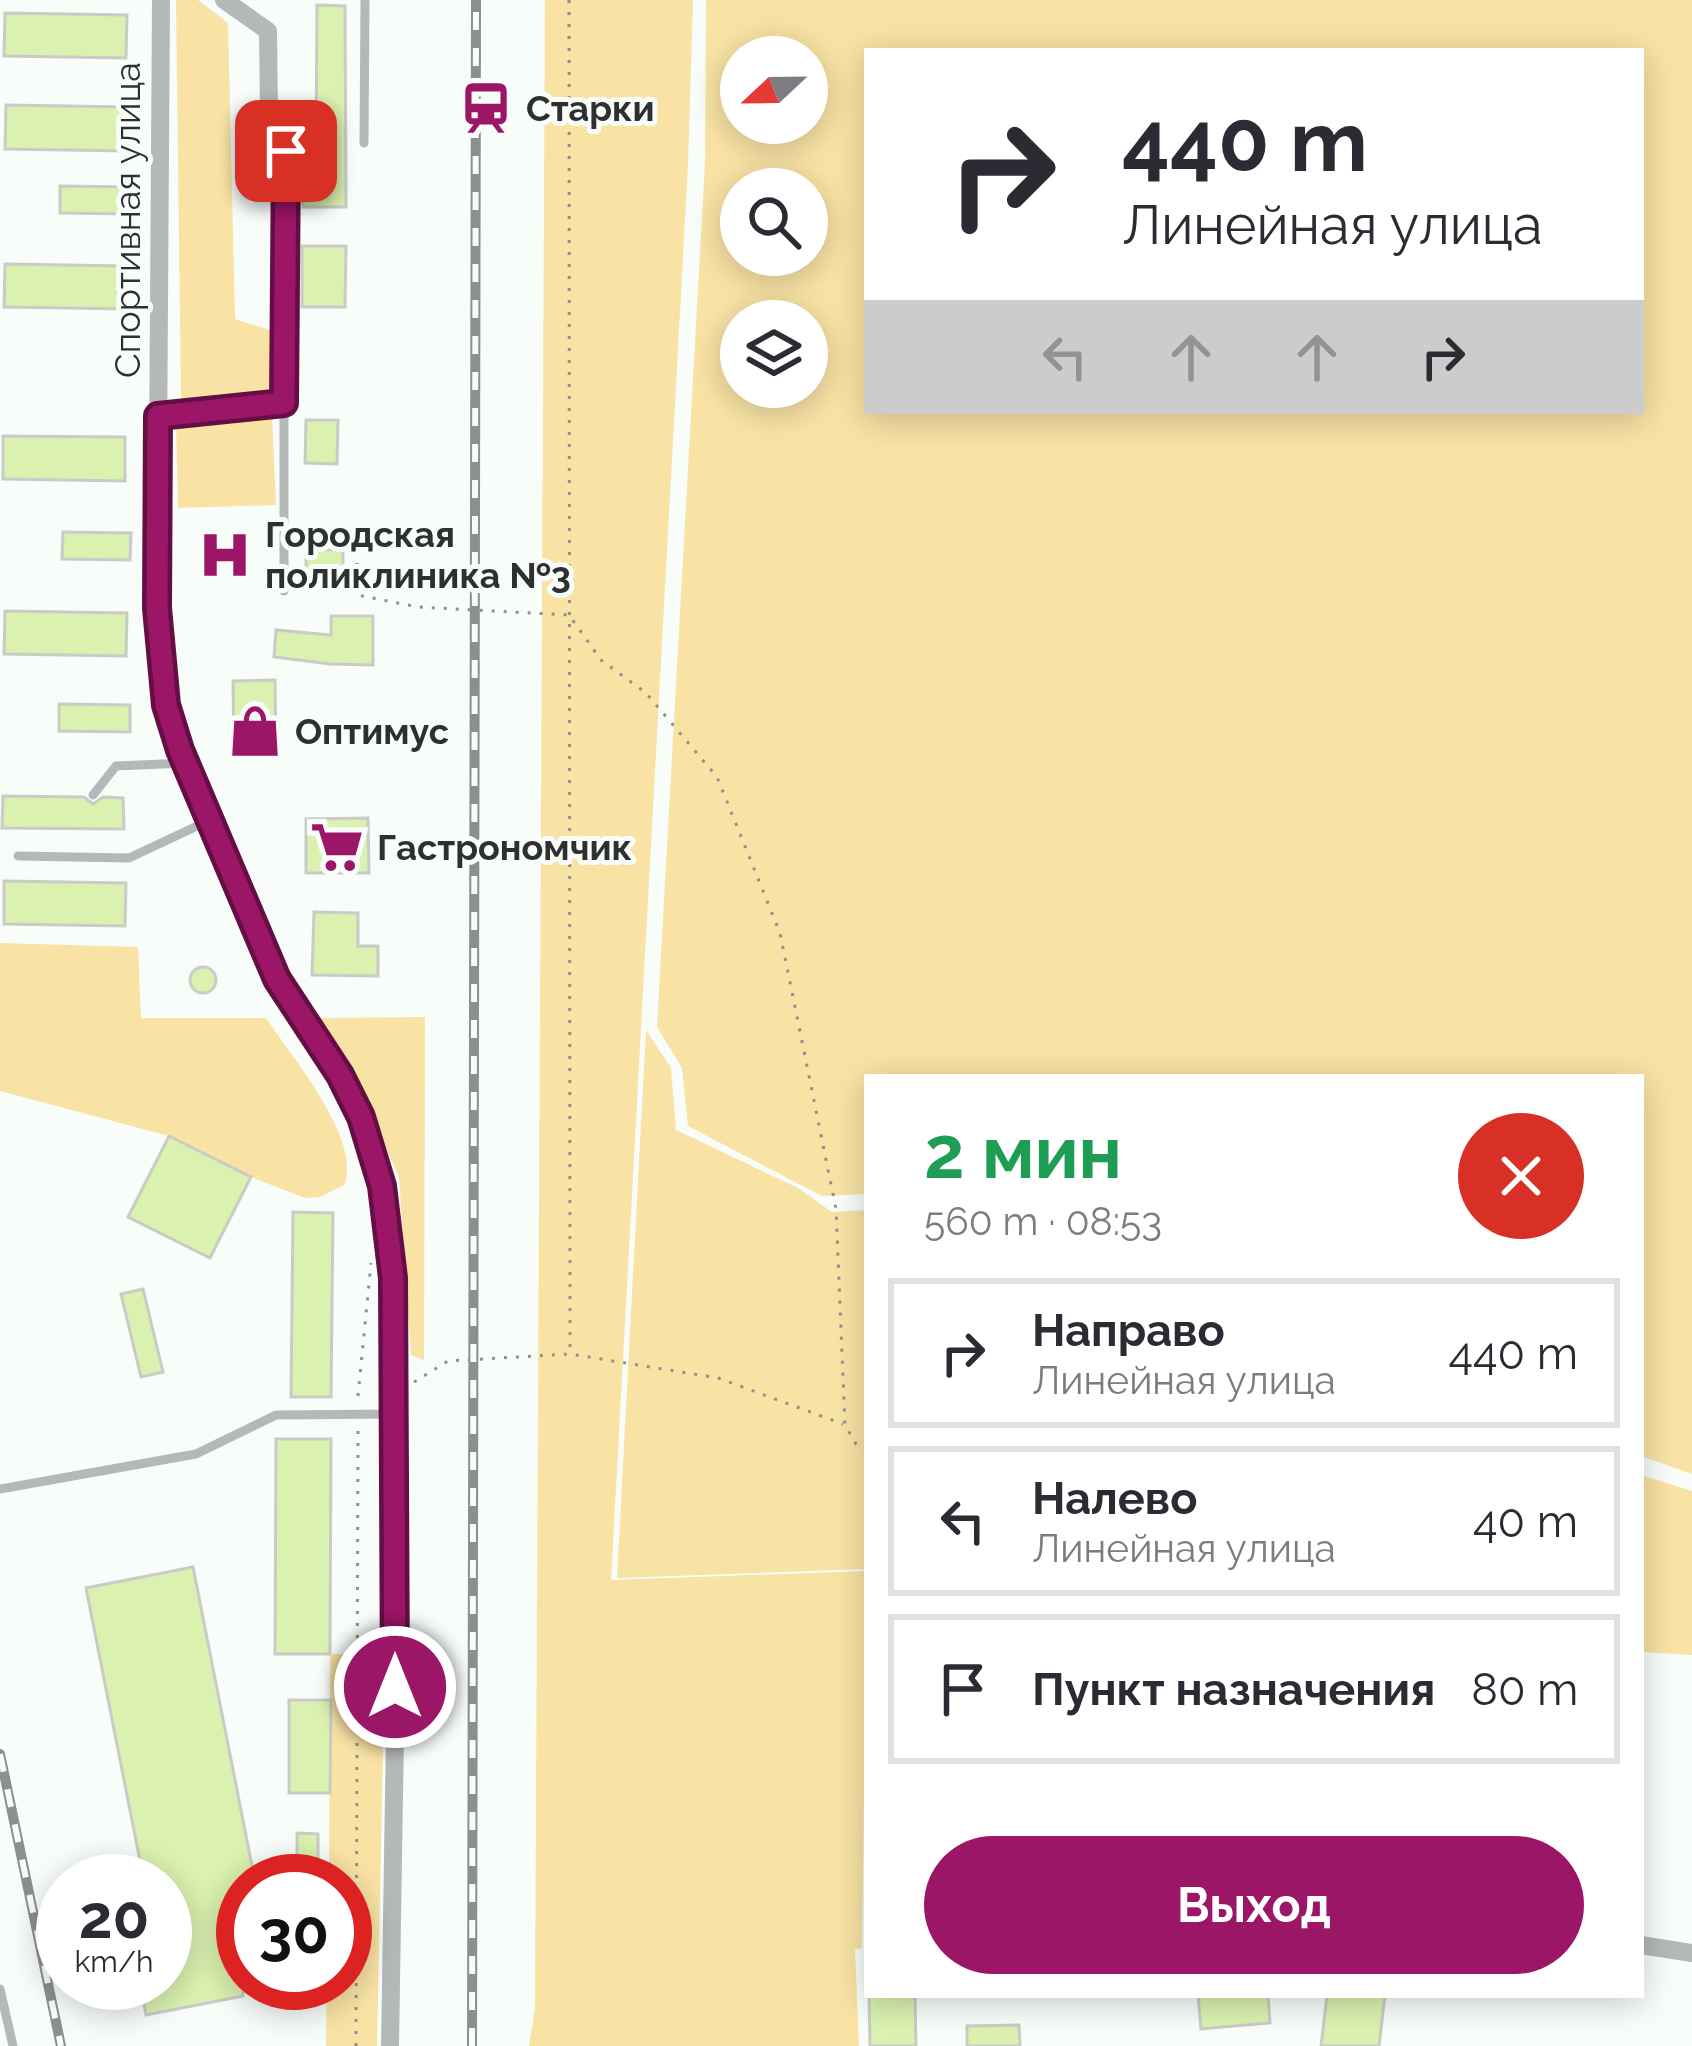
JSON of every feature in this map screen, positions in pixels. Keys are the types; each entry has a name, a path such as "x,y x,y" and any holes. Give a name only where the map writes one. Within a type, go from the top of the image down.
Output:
{"street":[{"name":"Спортивная улица","path":"161,0 159,650 166,705 186,764 277,979 340,1075 372,1147 382,1186 393,1278 395,1732 390,2046"},
{"path":"158,416 284,403 286,151 269,111 268,31 224,0"},
{"path":"1644,1946 1692,1953"}],"lane":[{"path":"364,143 365,0"},
{"path":"284,403 284,591"},
{"path":"93,795 116,766 186,764"},
{"path":"18,856 128,858 210,820"},
{"path":"0,1489 196,1454 276,1415 394,1414"},
{"path":"0,1988 13,2046"}],"path":[{"path":"569,0 570,1354"},
{"path":"285,536 358,538 357,596 418,608 569,615"},
{"path":"569,615 601,660 646,693 717,778 780,933 836,1209 845,1425 864,1448"},
{"path":"356,2046 358,1414 372,1259"},
{"path":"414,1382 448,1361 570,1354 718,1378 845,1425"}],"shaded area":[{"path":"176,0 198,0 228,23 235,319 273,331 271,393 181,400"},
{"path":"545,0 693,0 611,1580 864,1571 862,1948 855,1949 859,2046 529,2046 535,2009"},
{"path":"706,0 1692,0 1692,1474 1644,1457 1644,1074 864,1074 864,1194 822,1196 688,1126 682,1068 657,1027 705,163"},
{"path":"272,418 276,505 178,508 176,423"},
{"path":"0,943 138,947 141,1018 266,1018 334,1122 347,1166 344,1185 320,1197 305,1198 169,1136 0,1091"},
{"path":"425,1017 424,1360 411,1355 399,1177 347,1058 314,1018"},
{"path":"646,1030 671,1068 676,1130 798,1188 832,1212 864,1210 864,1569 617,1578"},
{"path":"1644,1476 1692,1491 1692,1655 1644,1652"},
{"path":"330,1654 385,1654 377,2046 326,2046 327,2010 372,2010 372,1854 329,1854"}],"building":[{"path":"317,5 345,6 346,207 303,207 303,146 316,146"},
{"path":"5,13 127,15 126,58 4,56"},
{"path":"6,105 127,107 127,151 5,149"},
{"path":"60,186 132,187 132,214 60,213"},
{"path":"302,246 346,246 345,307 302,307"},
{"path":"5,264 126,266 126,309 4,307"},
{"path":"306,420 338,420 337,464 305,463"},
{"path":"3,436 125,437 125,481 3,479"},
{"path":"63,532 131,533 130,560 62,559"},
{"path":"306,549 343,550 343,577 306,576"},
{"path":"5,611 127,613 126,656 4,654"},
{"path":"331,616 373,616 373,665 274,657 276,630 331,635"},
{"path":"275,680 276,752 234,753 233,681"},
{"path":"59,704 130,705 130,732 59,731"},
{"path":"3,796 84,797 93,804 103,797 123,798 124,829 2,828"},
{"name":"Гастрономчик","path":"368,818 369,873 306,873 306,819"},
{"path":"4,881 126,883 125,926 4,924"},
{"path":"314,912 358,913 358,946 378,946 378,976 312,975"},
{"path":"203,967 216,980 203,993 190,980"},
{"path":"169,1136 251,1177 210,1258 128,1217"},
{"path":"293,1212 333,1213 331,1397 291,1397"},
{"path":"143,1289 163,1372 141,1377 121,1294"},
{"path":"276,1439 331,1439 330,1654 275,1654"},
{"path":"193,1567 250,1854 216,1854 216,2001 192,2006 192,1854 139,1854 86,1588"},
{"path":"289,1700 331,1700 330,1793 289,1793"},
{"path":"297,1833 318,1834 318,1854 297,1854"},
{"path":"869,1998 915,1998 916,2046 870,2046"},
{"path":"1198,1998 1268,1998 1270,2023 1201,2029"},
{"path":"1327,1998 1385,1998 1379,2046 1321,2046"},
{"path":"1019,2025 1020,2046 967,2046 967,2026"}],"railway":[{"path":"472,2046 476,0"},
{"path":"0,1754 61,2046"}],"place":[{"name":"Старки","path":"486,108"},
{"name":"Городская поликлиника №3","path":"225,555"},
{"name":"Оптимус","path":"255,731"},
{"name":"Гастрономчик","path":"337,847"}],"route":[{"path":"286,151 284,403 158,416 159,650 166,705 180,750 277,979 340,1075 361,1117 382,1186 393,1278 395,1687"}]}
